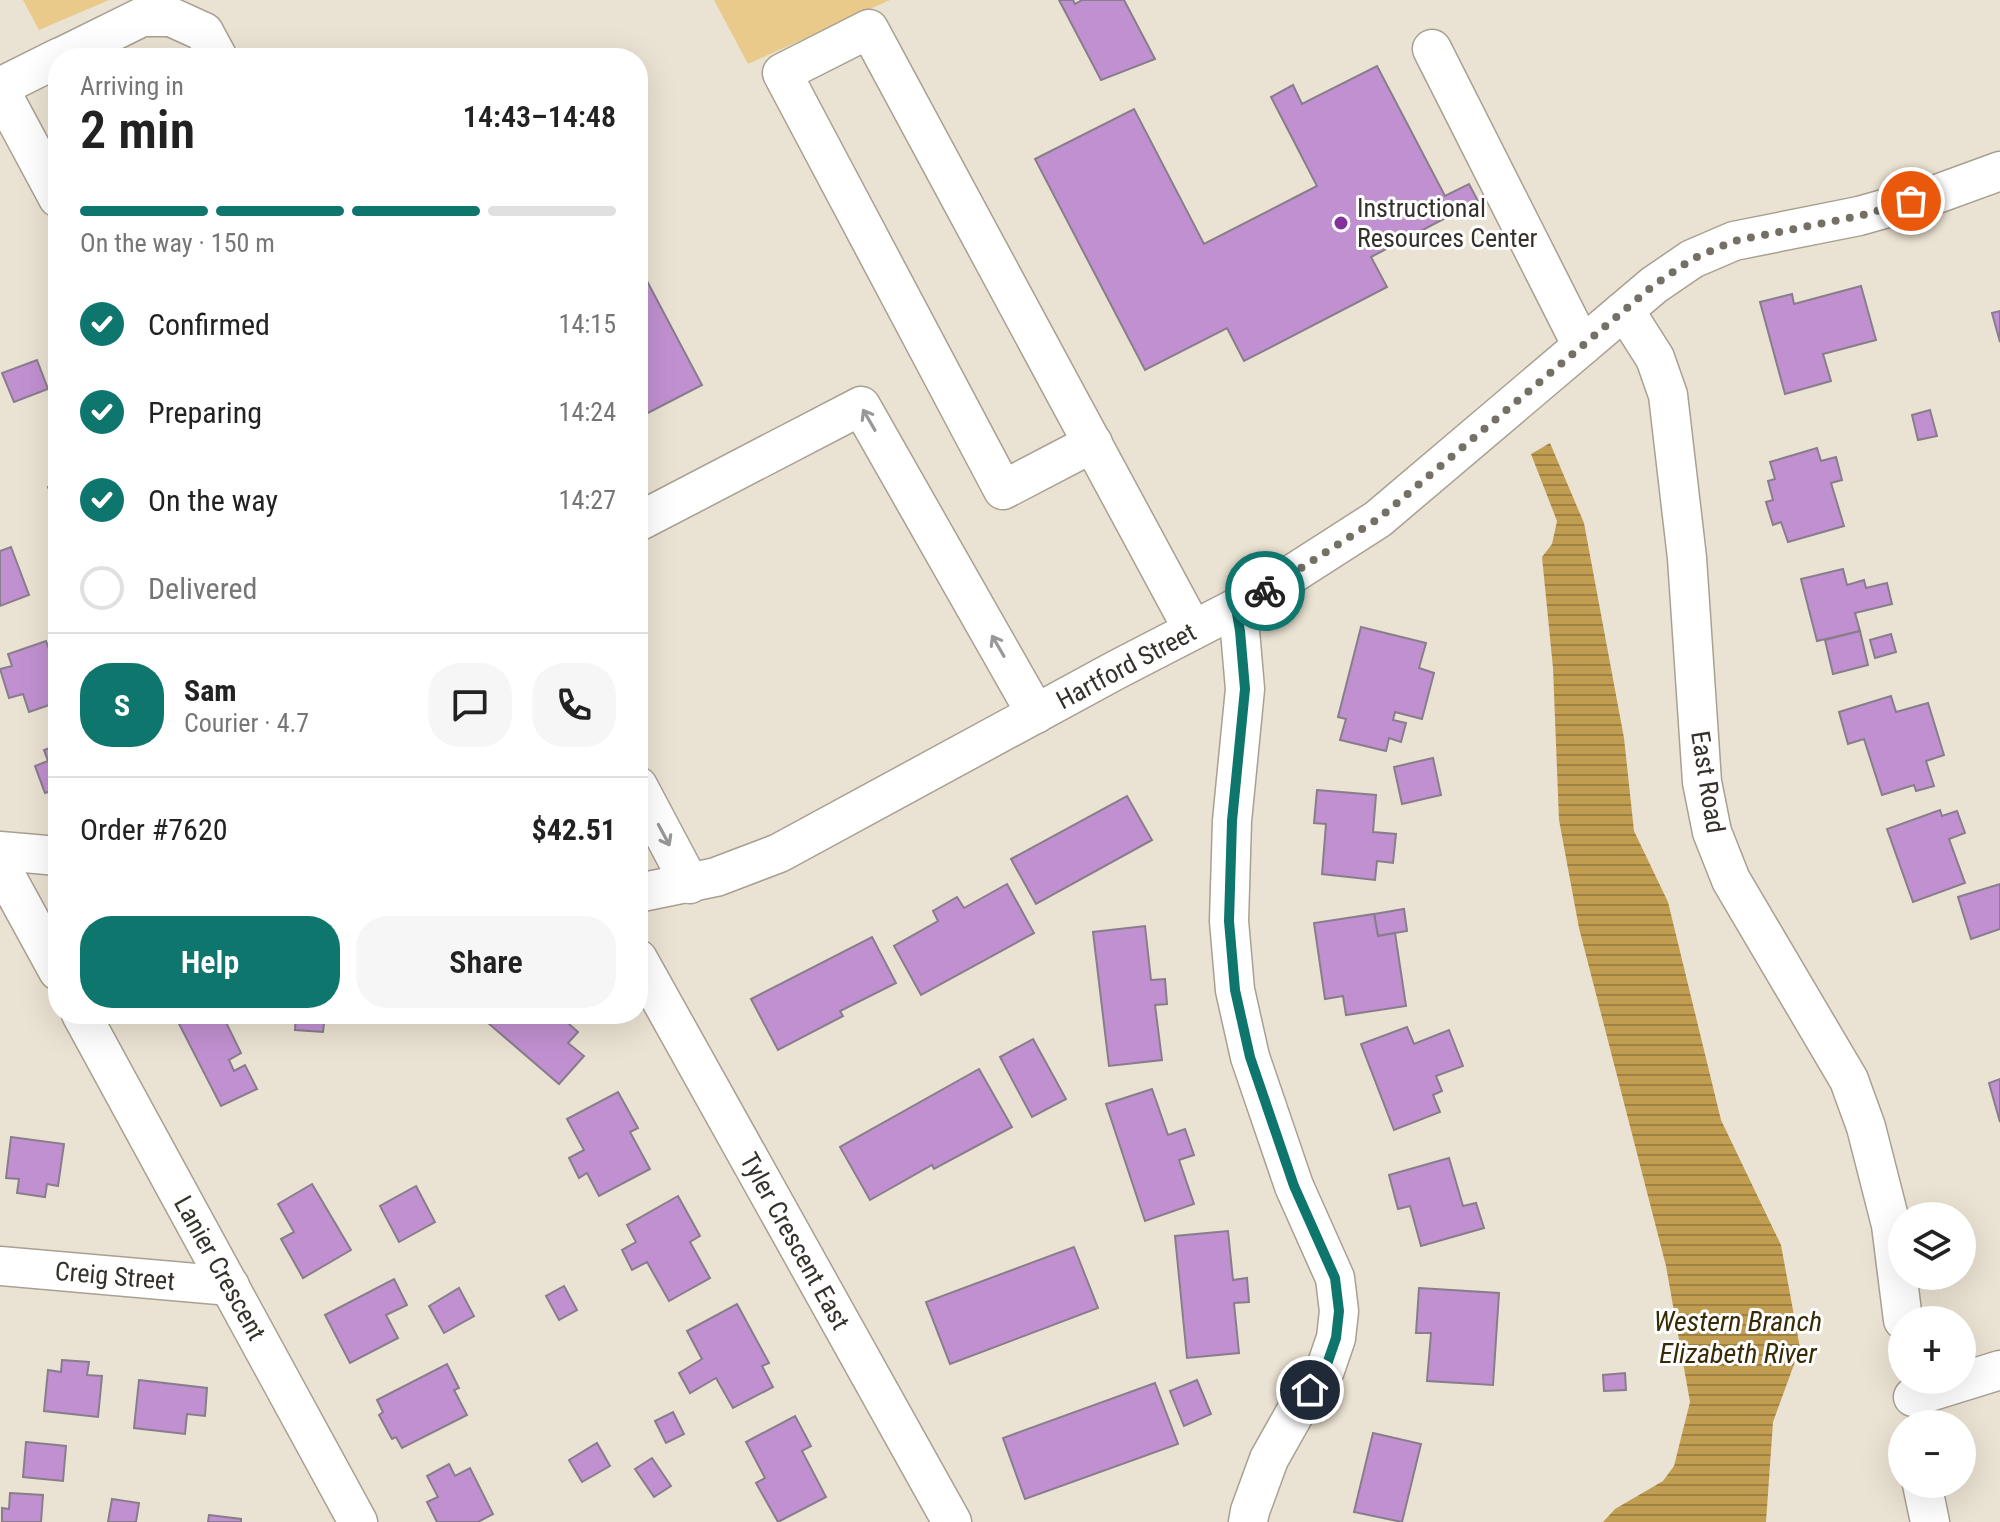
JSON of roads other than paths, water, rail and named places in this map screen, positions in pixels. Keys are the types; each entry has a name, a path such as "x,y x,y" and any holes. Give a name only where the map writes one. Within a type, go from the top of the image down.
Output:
{"street":[{"path":"78,48 142,17 171,17 204,32 213,48"},
{"path":"1093,443 1003,490 782,73 869,29 1093,443 1193,630"},
{"path":"1432,49 1582,346"},
{"path":"48,63 0,88 48,179"},
{"name":"Hartford Street","path":"648,891 716,877 779,853 1272,587 1378,519 1654,285 1692,259 1734,241 1859,216 1937,194 2000,171"},
{"name":"East Road","path":"1622,312 1655,358 1668,395 1687,558 1702,782 1712,832 1731,880 1849,1080 1866,1127 1891,1225 1901,1306"},
{"path":"648,517 861,406 1036,714"},
{"path":"1236,608 1245,689 1232,821 1229,921 1235,990 1250,1057 1294,1186 1335,1278 1339,1311 1336,1338 1325,1370 1296,1411 1269,1459 1248,1522"},
{"path":"648,805 690,884"},
{"path":"0,851 48,855"},
{"path":"0,865 48,953"},
{"name":"Tyler Crescent East","path":"648,977 952,1522"},
{"name":"Lanier Crescent","path":"86,1024 358,1522"},
{"name":"Creig Street","path":"0,1266 230,1286"},
{"path":"1914,1400 2000,1370"},
{"path":"1925,1498 1930,1522"}],"water":[{"name":"Western Branch Elizabeth River","path":"1550,443 1584,523 1624,738 1634,831 1668,902 1721,1120 1781,1245 1800,1348 1773,1422 1766,1522 1603,1522 1615,1509 1663,1481 1674,1466 1690,1402 1666,1266 1579,928 1559,820 1553,668 1542,557 1552,544 1557,521 1531,454"}],"place":[{"name":"Instructional Resources Center","path":"1341,223"}]}
